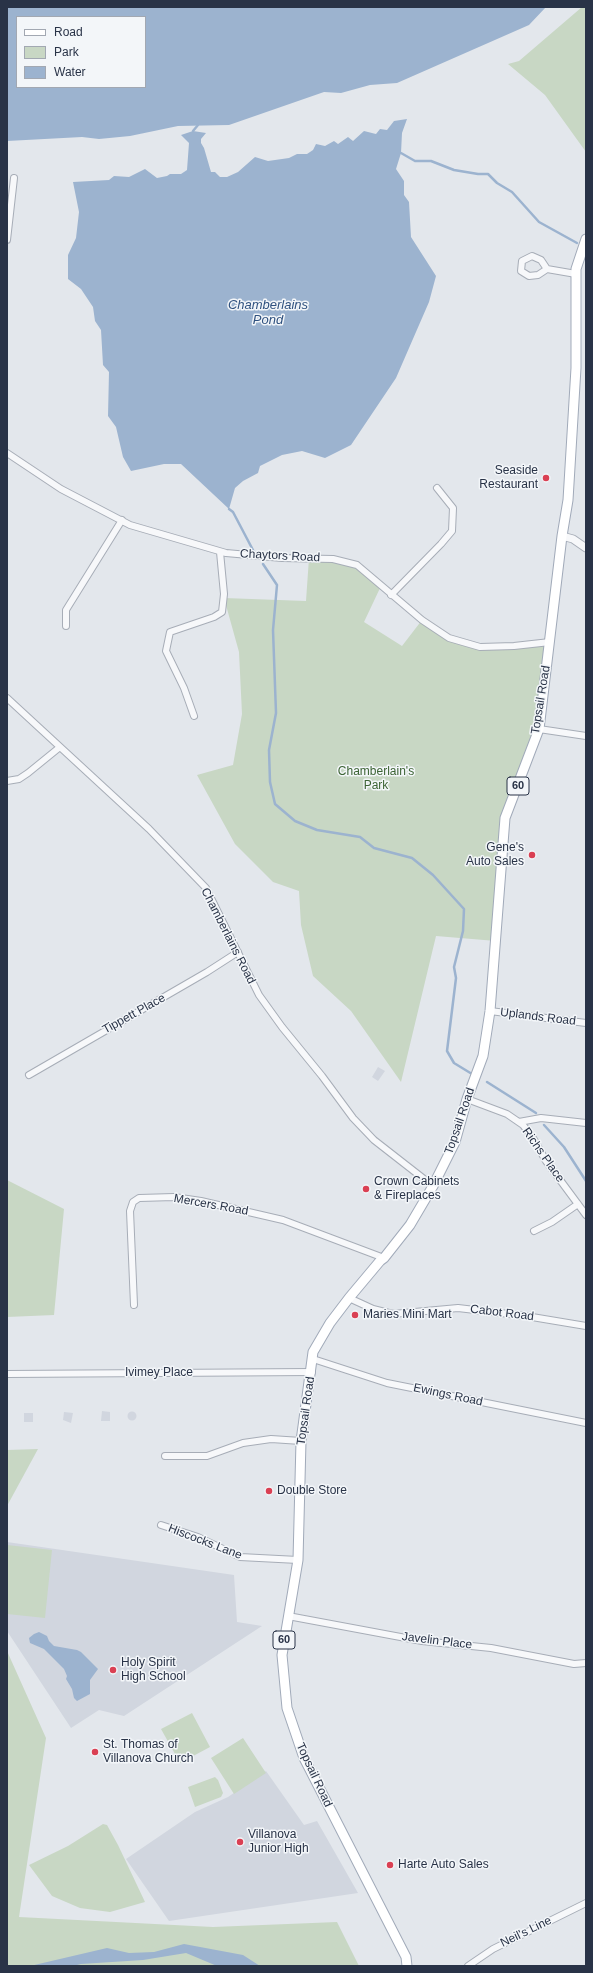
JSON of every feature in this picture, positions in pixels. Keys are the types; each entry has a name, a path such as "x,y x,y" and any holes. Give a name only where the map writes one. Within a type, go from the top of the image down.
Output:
{"main road":[{"name":"Topsail Road","path":"407,1966 406,1957 304,1758 287,1708 282,1655 298,1560 301,1441 312,1372 313,1352 330,1323 348,1298 384,1258 410,1225 433,1186 455,1142 467,1098 483,1056 490,1011 505,818 539,729 562,536 568,500 575,384 576,269 586,239"}],"street":[{"path":"7,240 14,178"},
{"path":"547,269 576,274"},
{"name":"Chaytors Road","path":"7,452 61,489 130,525 220,552 282,558 333,559 357,565 422,620 449,638 480,647 514,646 550,642"},
{"path":"391,595 442,544 452,531 453,508 437,488"},
{"path":"66,626 66,610 122,520"},
{"path":"562,536 573,539 586,548"},
{"path":"194,716 184,688 166,651 170,632 214,617 222,612 224,594 220,552"},
{"name":"Chamberlains Road","path":"7,698 149,829 206,888 259,995 282,1027 322,1076 353,1118 374,1140 433,1186"},
{"path":"539,729 586,736"},
{"path":"7,781 19,779 60,747"},
{"name":"Tippett Place","path":"28,1075 207,972 238,952"},
{"name":"Uplands Road","path":"490,1011 586,1023"},
{"name":"Richs Place","path":"467,1098 507,1114 519,1122 530,1133 546,1161 586,1215"},
{"path":"519,1122 541,1118 586,1123"},
{"name":"Mercers Road","path":"134,1305 130,1211 133,1202 139,1198 174,1197 201,1201 283,1220 384,1258"},
{"path":"534,1231 552,1222 578,1204"},
{"name":"Cabot Road","path":"348,1298 373,1309 392,1314 458,1308 526,1316 586,1326"},
{"name":"Ewings Road","path":"313,1359 387,1383 586,1423"},
{"name":"Ivimey Place","path":"7,1374 312,1372"},
{"path":"165,1456 207,1456 244,1443 271,1439 301,1441"},
{"name":"Hiscocks Lane","path":"161,1525 198,1537 240,1557 298,1560"},
{"name":"Javelin Place","path":"288,1616 422,1641 491,1648 574,1664 586,1663"},
{"name":"Neil's Line","path":"468,1966 493,1949 586,1902"}],"shaded area":[{"path":"378,1067 385,1071 378,1081 372,1077"},
{"path":"102,1411 110,1412 110,1421 101,1421"},
{"path":"64,1412 73,1413 71,1423 63,1420"},
{"path":"130,1412 134,1412 136,1416 134,1420 130,1420 128,1418 128,1414"},
{"path":"24,1413 33,1413 33,1422 24,1422"},
{"name":"Holy Spirit High School","path":"7,1542 234,1575 237,1622 262,1626 124,1716 99,1710 71,1728 7,1631"},
{"name":"Villanova Junior High","path":"266,1771 304,1825 317,1821 358,1893 169,1921 126,1859 195,1812 228,1797"}],"green space":[{"path":"582,7 586,7 586,152 545,95 508,64 519,61"},
{"name":"Chamberlain's Park","path":"309,558 357,565 381,586 364,622 402,646 422,620 449,638 480,647 550,642 539,729 505,818 496,941 436,936 401,1082 351,1011 313,976 301,925 299,891 273,882 235,844 197,775 233,765 242,714 239,652 224,598 306,601"},
{"path":"7,1180 64,1209 54,1315 7,1317"},
{"path":"38,1449 7,1506 7,1450"},
{"path":"7,1545 52,1550 45,1618 7,1614"},
{"path":"7,1651 46,1738 19,1917 213,1927 337,1922 359,1966 7,1966"},
{"path":"192,1713 210,1747 180,1763 161,1729"},
{"path":"243,1738 266,1773 234,1794 211,1758"},
{"path":"215,1777 218,1780 223,1793 221,1797 195,1807 188,1787"},
{"path":"103,1824 107,1825 118,1845 145,1902 110,1912 80,1908 52,1896 29,1865 68,1846"}],"water":[{"path":"7,7 546,7 529,25 397,83 370,85 341,93 324,92 229,125 178,126 130,136 99,139 82,137 7,141"},
{"name":"Chamberlains Pond","path":"407,119 402,133 401,153 396,169 404,181 404,195 409,202 411,237 436,276 429,302 396,378 351,445 325,458 302,451 282,455 260,466 258,473 243,481 235,488 229,509 181,464 164,464 131,471 123,457 116,427 108,416 109,372 103,365 101,330 95,321 93,307 81,289 68,279 68,255 76,238 79,212 73,182 109,180 114,176 129,177 145,169 157,178 170,174 181,174 187,170 189,143 181,135 193,131 206,133 201,139 201,143 204,148 211,172 215,172 220,177 227,177 238,172 255,157 268,161 289,158 297,154 307,154 313,150 316,144 325,146 334,141 338,144 348,137 353,141 364,131 376,134 380,129 387,130 394,121"},
{"path":"39,1632 47,1636 49,1641 54,1646 81,1652 98,1669 90,1680 90,1694 77,1701 74,1698 72,1689 66,1679 67,1676 64,1669 44,1649 30,1643 29,1638"},
{"path":"184,1944 243,1955 260,1966 217,1966 186,1953 143,1960 81,1964 73,1966 30,1966 107,1948 129,1953 154,1952"}],"waterway":[{"path":"193,131 198,125"},
{"path":"401,153 415,161 431,161 454,170 488,174 497,183 512,192 539,222 577,243"},
{"path":"229,509 233,512 254,552"},
{"path":"263,564 277,585 273,630 276,713 269,750 270,782 275,804 295,821 317,830 360,837 374,848 412,858 433,875 464,909 463,931 454,967 456,978 447,1051 454,1063 472,1074"},
{"path":"487,1082 536,1113"},
{"path":"544,1125 564,1147 586,1181"}],"place":[{"name":"Seaside Restaurant","path":"546,478"},
{"name":"Gene's Auto Sales","path":"532,855"},
{"name":"Crown Cabinets & Fireplaces","path":"366,1189"},
{"name":"Maries Mini Mart","path":"355,1315"},
{"name":"Double Store","path":"269,1491"},
{"name":"Holy Spirit High School","path":"113,1670"},
{"name":"St. Thomas of Villanova Church","path":"95,1752"},
{"name":"Villanova Junior High","path":"240,1842"},
{"name":"Harte Auto Sales","path":"390,1865"}]}
